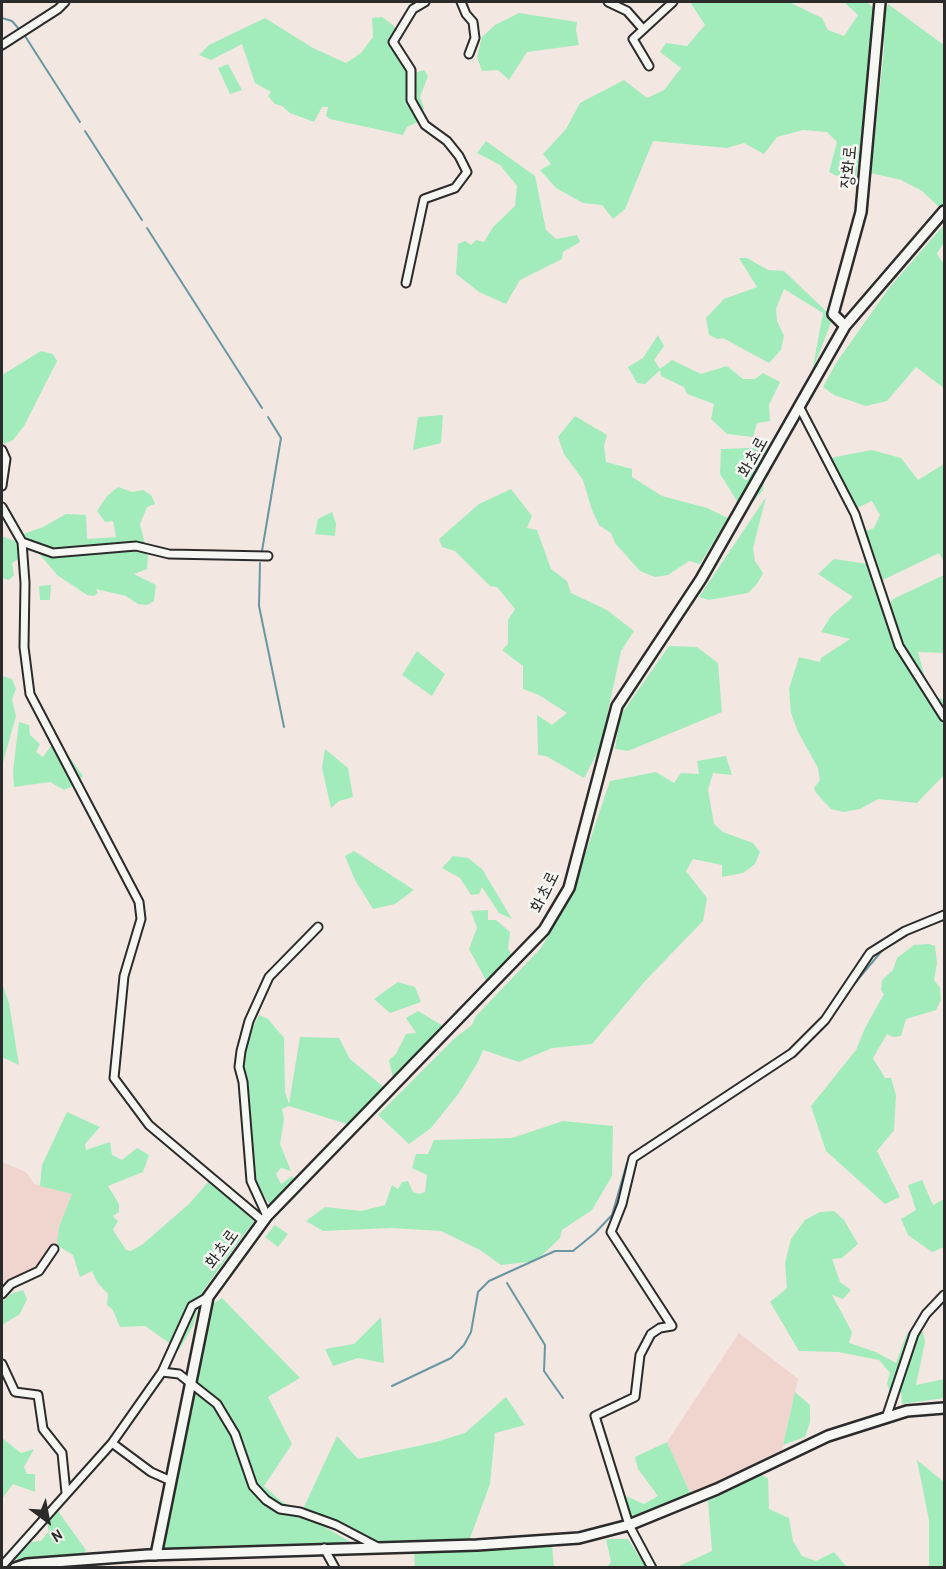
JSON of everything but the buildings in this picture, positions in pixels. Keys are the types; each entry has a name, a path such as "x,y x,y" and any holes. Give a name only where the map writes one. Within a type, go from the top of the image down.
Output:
{"street":[{"path":"2,45 58,9 65,2"},
{"path":"406,283 424,199 455,188 467,172 459,156 447,141 425,125 411,100 411,70 393,42 413,9 425,2"},
{"path":"461,2 466,14 473,22 475,38 469,54"},
{"path":"608,2 627,10 642,27"},
{"path":"649,66 633,39 642,27 673,2"},
{"name":"장화로","path":"845,326 833,314 861,212 880,2"},
{"name":"화초로","path":"156,1556 208,1297 265,1219 544,930 569,888 617,706 701,579 845,326 945,211"},
{"path":"799,406 855,514 899,646 945,717"},
{"path":"2,450 6,459 2,486"},
{"path":"2,507 22,542 25,583 24,647 30,694 139,902 141,919 124,976 114,1078 149,1125 265,1219"},
{"path":"22,542 53,553 136,546 170,554 268,556"},
{"path":"652,1568 629,1525 594,1416 635,1397 640,1355 651,1334 660,1328 672,1326 611,1232 626,1193 633,1158 792,1053 825,1020 870,953 905,931 945,915"},
{"path":"265,1219 251,1181 243,1082 239,1067 241,1051 249,1021 269,977 318,927"},
{"path":"2,1294 11,1284 39,1271 54,1249"},
{"path":"886,1418 914,1335 926,1314 945,1295"},
{"path":"2,1566 112,1443 162,1372 192,1305 208,1297"},
{"path":"2,1364 15,1392 38,1395 43,1429 62,1453 66,1493"},
{"path":"162,1372 179,1374 217,1404 235,1434 253,1486 266,1500 280,1509 300,1512 336,1525 380,1548"},
{"path":"15,1568 27,1564 156,1556 324,1548 477,1545 579,1538 629,1525 717,1489 828,1436 907,1411 945,1408"},
{"path":"112,1443 152,1472 171,1482"},
{"path":"324,1548 335,1568"}],"shaded area":[{"path":"2,1162 26,1172 34,1184 72,1194 59,1227 57,1253 36,1267 3,1282"},
{"path":"739,1333 798,1379 782,1450 691,1495 667,1442"}],"green space":[{"path":"690,2 789,2 822,18 828,30 844,36 858,15 844,2 867,2 875,10 856,180 843,179 829,172 837,142 827,132 803,130 777,137 764,154 744,143 727,148 653,141 625,209 613,219 602,205 583,203 556,188 540,170 551,164 543,154 566,129 580,103 624,80 647,98 664,90 681,68 660,52 666,43 687,46 705,25"},
{"path":"888,4 944,45 944,203 939,207 922,191 901,180 871,173 884,49 883,19"},
{"path":"519,13 577,22 579,45 527,52 509,80 498,70 482,71 477,57 482,37 495,25"},
{"path":"382,17 393,25 400,35 400,48 414,73 424,70 428,76 420,97 424,108 418,122 407,127 403,135 330,119 326,116 328,107 322,107 314,122 290,113 282,106 275,104 268,96 271,92 255,83 242,44 211,60 199,55 209,45 265,18 313,48 346,63 361,53 373,37 372,18"},
{"path":"228,64 242,90 230,94 218,68"},
{"path":"486,141 535,176 546,230 556,239 577,235 580,242 563,252 562,259 520,280 506,304 479,292 456,274 458,244 465,241 471,245 476,240 484,242 493,227 515,206 517,186 500,165 477,153"},
{"path":"944,225 944,242 937,254 944,264 944,388 916,367 887,401 866,406 834,395 823,387 836,363 889,288"},
{"path":"739,258 747,258 768,270 784,271 828,313 832,320 812,372 823,313 784,289 776,309 777,321 784,336 781,350 769,363 723,338 717,339 709,335 706,318 724,299 757,287"},
{"path":"658,335 664,346 654,360 660,369 672,360 701,374 727,366 743,379 755,379 763,373 780,382 769,405 770,421 757,423 753,437 727,434 711,419 714,404 687,394 684,387 661,376 660,370 645,384 637,383 628,367 643,358"},
{"path":"41,351 53,354 57,361 24,426 13,440 4,444 2,439 2,375"},
{"path":"443,415 441,443 413,450 418,417"},
{"path":"575,416 607,435 604,446 606,462 632,469 632,477 662,496 707,508 728,518 700,564 689,561 668,575 655,577 640,571 615,543 611,533 599,525 583,480 564,454 558,437"},
{"path":"775,447 759,474 764,481 763,490 751,504 737,501 720,474 721,449"},
{"path":"872,450 901,458 918,480 944,464 944,562 939,553 883,580 866,531 874,528 880,515 872,501 855,509 830,458"},
{"path":"118,487 132,492 143,490 151,495 155,504 147,507 140,524 148,557 147,569 134,574 156,585 154,601 147,605 138,604 126,596 96,589 98,593 94,596 87,595 57,575 23,534 43,527 66,514 86,515 87,539 116,537 113,521 105,522 97,511 107,496"},
{"path":"511,489 532,516 527,528 537,530 551,569 567,581 571,593 607,610 634,631 621,651 600,748 584,778 546,756 538,755 537,715 552,725 567,713 539,695 523,689 523,666 502,650 508,644 508,620 515,609 497,587 490,586 455,551 442,547 439,539 479,504"},
{"path":"766,497 753,548 755,561 763,573 757,584 748,593 709,600 699,597"},
{"path":"332,512 336,523 335,536 315,534 318,519"},
{"path":"2,536 19,543 20,558 12,563 14,575 9,580 2,578"},
{"path":"834,559 868,564 873,587 885,610 893,599 944,575 944,653 918,652 924,674 917,681 926,700 941,698 944,701 944,775 917,803 878,799 860,809 844,812 831,809 814,788 820,780 818,768 798,732 791,713 789,689 799,657 820,662 821,658 850,639 821,632 831,616 853,597 818,574"},
{"path":"51,585 50,600 40,600 39,586"},
{"path":"669,646 697,647 718,663 722,712 628,751 615,749 620,716"},
{"path":"417,651 445,674 432,696 402,675"},
{"path":"2,676 12,679 16,689 12,699 16,716 2,766"},
{"path":"19,722 29,725 30,735 40,744 36,752 43,757 51,746 65,751 83,776 73,786 64,790 50,782 14,787 13,771"},
{"path":"325,749 348,768 353,797 339,801 331,808 322,768"},
{"path":"726,756 732,775 713,773 708,790 714,824 723,832 753,843 760,852 755,864 743,873 722,877 722,865 693,859 686,871 707,898 703,921 646,980 592,1044 552,1048 519,1062 483,1050 459,1093 431,1128 409,1144 378,1115 456,1037 472,1025 476,1016 541,948 570,899 610,781 656,772 674,783 681,773 699,774 697,761"},
{"path":"354,851 414,890 395,904 373,909 355,880 345,856"},
{"path":"453,856 468,858 482,869 512,919 499,913 482,887 479,894 471,895 460,878 442,868"},
{"path":"488,910 488,920 496,920 510,932 508,949 513,957 488,984 469,949 477,928 471,911"},
{"path":"914,945 935,946 937,963 934,980 940,988 941,1000 936,1010 906,1019 901,1036 893,1037 887,1034 873,1058 885,1078 891,1078 896,1095 894,1130 877,1151 900,1197 885,1204 826,1151 811,1106 856,1050 884,994 881,990 882,980 893,970 897,958"},
{"path":"398,982 415,987 421,1002 390,1013 374,999"},
{"path":"2,983 9,1003 19,1065 2,1057"},
{"path":"418,1011 445,1027 393,1078 389,1060 396,1054 406,1034 416,1033 406,1018"},
{"path":"259,1015 268,1019 284,1038 285,1092 289,1104 300,1037 339,1038 350,1059 386,1089 350,1125 289,1106 282,1109 284,1119 280,1144 291,1171 281,1168 276,1174 281,1184 292,1176 297,1181 270,1205 258,1186 253,1170 250,1107 243,1070 246,1040"},
{"path":"67,1112 100,1127 85,1144 86,1150 110,1142 112,1155 122,1160 137,1148 149,1155 143,1172 108,1186 119,1204 119,1212 113,1216 118,1221 113,1230 126,1250 131,1251 143,1244 189,1204 209,1181 254,1221 202,1292 193,1326 179,1350 145,1326 120,1327 113,1310 107,1305 108,1294 97,1282 92,1271 80,1277 73,1255 57,1245 59,1227 72,1194 40,1186 42,1165"},
{"path":"563,1121 613,1126 612,1176 592,1210 562,1230 560,1238 536,1261 501,1265 480,1250 441,1231 391,1228 323,1231 306,1221 325,1207 361,1211 385,1205 392,1185 398,1189 402,1182 408,1181 413,1192 420,1194 425,1192 427,1175 412,1168 416,1154 428,1154 434,1140 512,1138"},
{"path":"922,1180 933,1205 944,1199 944,1247 932,1252 908,1235 901,1219 916,1210 908,1185"},
{"path":"834,1211 844,1220 858,1244 842,1258 832,1259 840,1282 851,1290 843,1299 832,1295 852,1332 849,1343 876,1352 896,1363 907,1333 923,1332 925,1342 916,1385 944,1379 944,1398 902,1404 901,1392 890,1393 887,1383 890,1373 879,1360 838,1352 799,1351 770,1302 787,1288 785,1263 791,1239 805,1220 820,1212"},
{"path":"275,1225 288,1234 278,1247 265,1237"},
{"path":"23,1290 27,1299 20,1314 2,1325 2,1302 11,1294"},
{"path":"222,1298 300,1378 268,1397 292,1444 264,1486 281,1501 352,1543 209,1546 160,1552 212,1304"},
{"path":"381,1317 384,1363 358,1358 333,1366 325,1349 354,1344"},
{"path":"795,1392 810,1405 810,1422 805,1437 783,1445"},
{"path":"506,1397 525,1425 495,1433 490,1484 469,1541 378,1541 303,1509 337,1436 358,1459 436,1442 465,1433"},
{"path":"2,1438 21,1453 34,1449 24,1467 27,1474 35,1474 35,1492 13,1484 2,1499"},
{"path":"667,1442 691,1495 632,1521 626,1496 644,1504 658,1496 638,1469 635,1457"},
{"path":"917,1460 944,1482 944,1567 927,1567 929,1565 929,1520"},
{"path":"759,1474 768,1478 769,1509 789,1518 793,1541 802,1556 816,1561 834,1552 847,1567 677,1567 712,1551 708,1501"},
{"path":"58,1511 86,1550 75,1567 23,1567 15,1557 32,1542 41,1541 49,1531 47,1523"},
{"path":"606,1539 628,1539 646,1567 607,1567 611,1562"},
{"path":"552,1545 554,1567 415,1567 414,1553"}],"waterway":[{"path":"2,18 12,21 18,28"},
{"path":"25,36 80,122"},
{"path":"85,131 142,220"},
{"path":"147,228 262,408"},
{"path":"262,551 281,438 268,417"},
{"path":"260,563 259,606 284,727"},
{"path":"890,944 910,932 944,920"},
{"path":"850,989 885,947"},
{"path":"797,1053 826,1023"},
{"path":"639,1158 776,1067"},
{"path":"392,1386 451,1358 464,1345 471,1332 478,1292 489,1281 555,1251 573,1251 595,1233 612,1215 627,1163"},
{"path":"507,1283 545,1345 544,1371 563,1398"}]}
